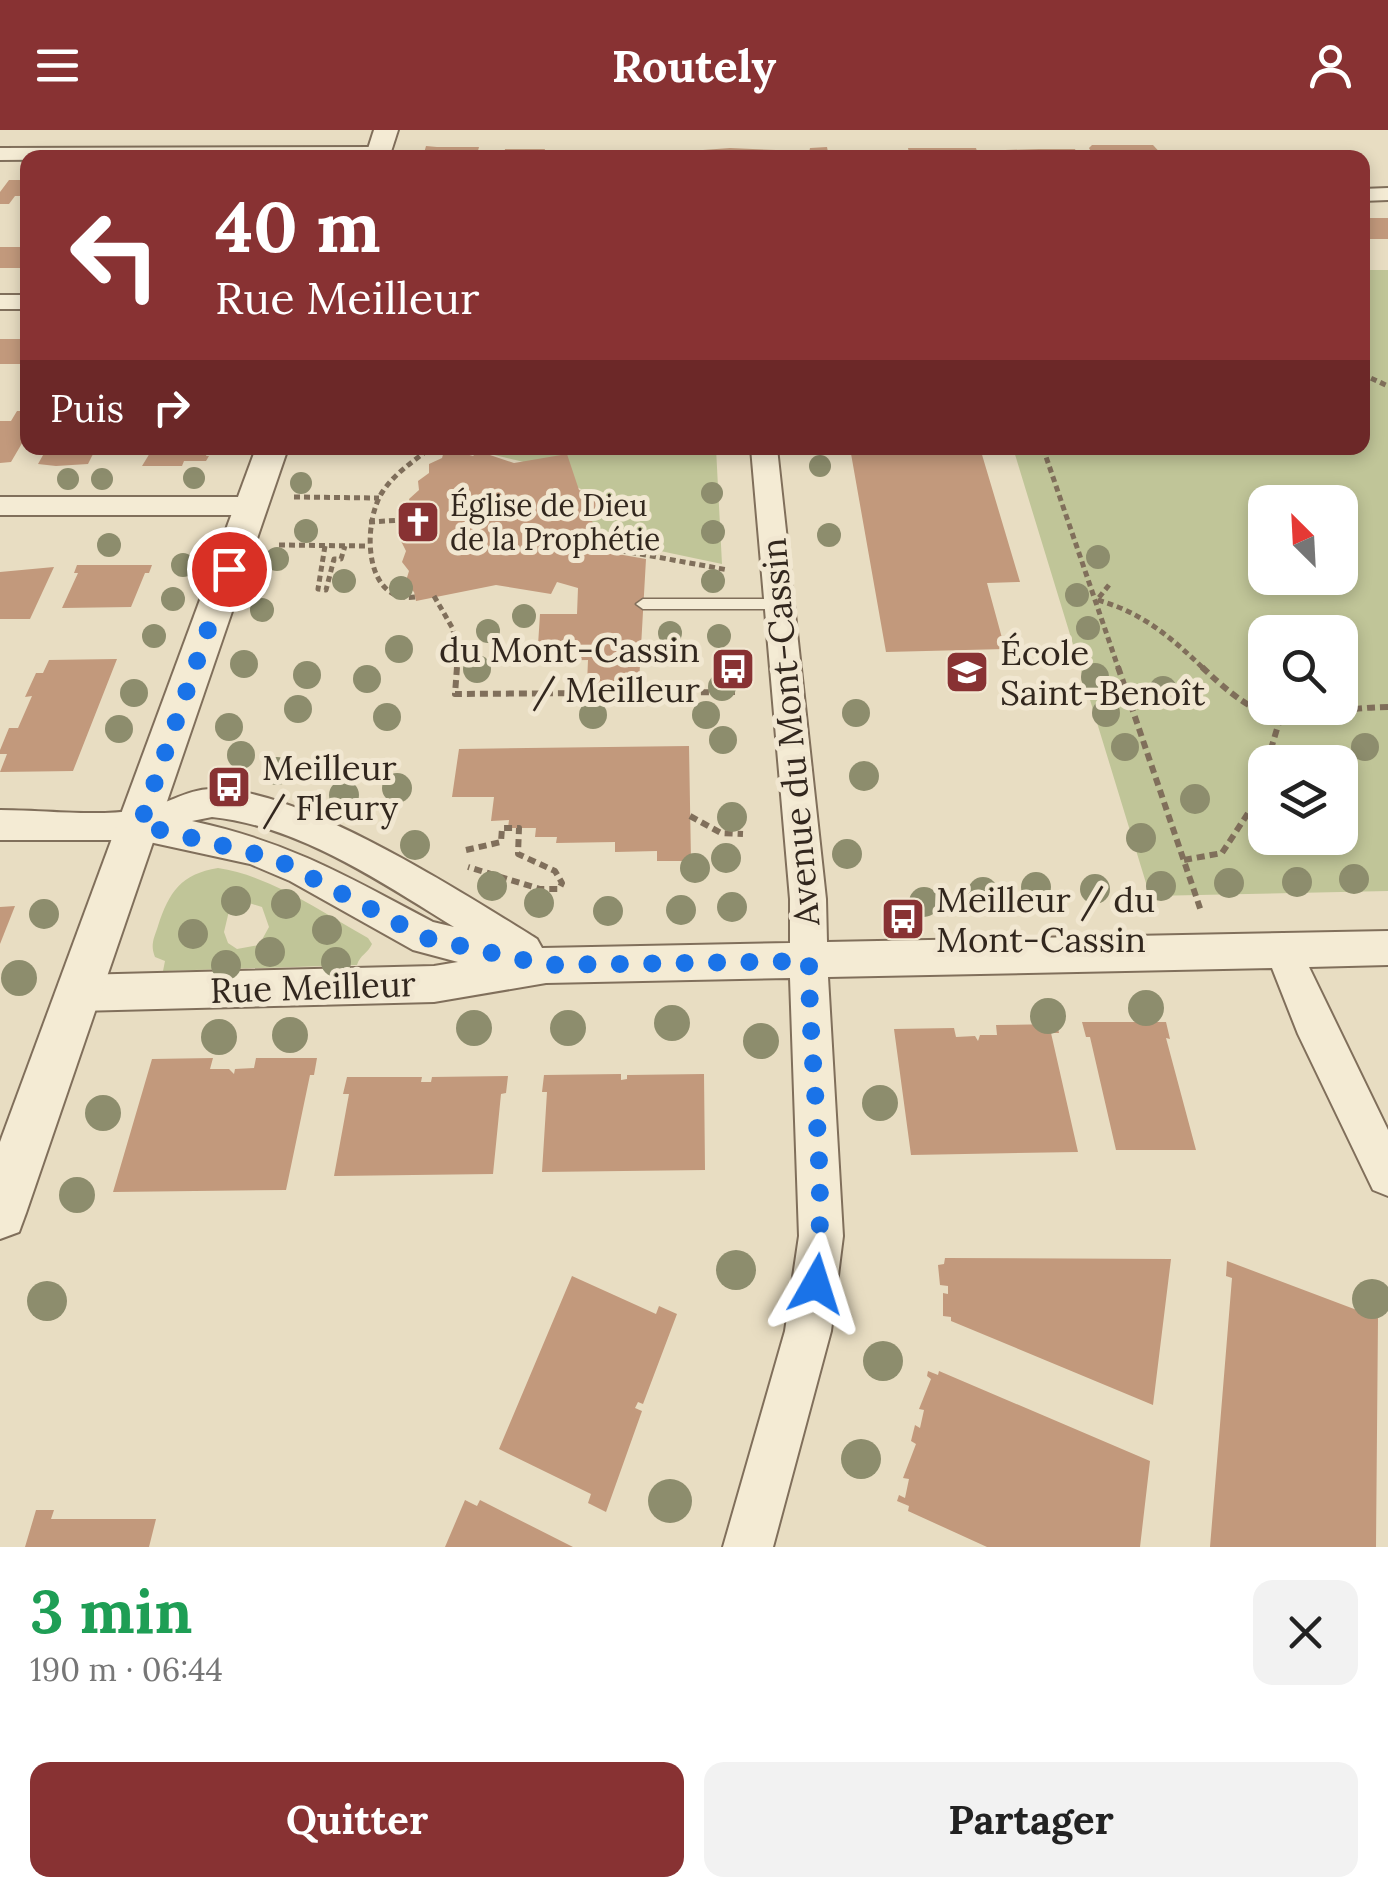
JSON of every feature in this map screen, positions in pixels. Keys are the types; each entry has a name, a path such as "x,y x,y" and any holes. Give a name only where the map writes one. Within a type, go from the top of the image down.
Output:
{"street":[{"path":"218,150 381,147"},
{"path":"0,1213 269,455"},
{"name":"Avenue du Mont-Cassin","path":"748,1547 808,1331 821,1236 809,1034 808,900 765,455"},
{"path":"0,506 251,506"},
{"name":"Rue Meilleur","path":"0,826 140,825 276,859 426,938 546,965"},
{"name":"Rue Meilleur","path":"78,994 434,984 546,965 1388,948"},
{"path":"1284,952 1312,1021 1388,1175"}],"lane":[{"path":"644,604 780,604"}],"path":[{"path":"415,596 396,599 388,594 368,546 369,522 379,498 396,474 421,455"},
{"path":"1045,455 1201,910"},
{"path":"288,496 379,498"},
{"path":"369,522 403,520"},
{"path":"273,544 368,546"},
{"path":"591,545 728,570"},
{"path":"325,546 318,589 326,590 334,559 341,558 345,546"},
{"path":"1097,600 1109,586"},
{"path":"434,596 451,623 458,644 455,694 734,692"},
{"path":"1097,600 1113,602 1182,644 1228,692 1248,702"},
{"path":"1358,708 1388,707"},
{"path":"1184,860 1222,853 1248,813"},
{"path":"690,816 722,833 743,834"},
{"path":"466,850 501,842 502,828 519,828 518,854 555,871 562,883 559,889 548,891 490,870 466,867"}],"green space":[{"path":"1370,270 1388,270 1388,891 1150,896 1015,455 1370,455"},
{"path":"495,455 716,455 722,564 594,537 591,514 602,499 524,462"},
{"path":"218,868 238,872 277,887 368,938 372,944 357,965 163,971 165,961 155,957 153,945 162,914 178,886","holes":["246,902 262,907 269,927 259,945 237,949 228,943 224,932 229,911"]}],"building":[{"path":"1153,145 1158,150 1090,150"},
{"path":"426,146 479,147 478,150 425,150"},
{"path":"730,148 776,150 703,150"},
{"path":"908,148 977,150 908,150"},
{"path":"9,180 20,180 20,196 9,204 0,204 0,192"},
{"path":"1370,218 1388,218 1388,239 1370,239"},
{"path":"0,247 20,247 20,268 0,268"},
{"path":"0,339 20,339 20,364 0,364"},
{"path":"20,411 20,447 11,462 0,463 0,421 11,421"},
{"path":"43,455 92,455 88,464 38,464"},
{"path":"149,455 209,456 206,461 184,461 182,466 142,466"},
{"path":"490,455 514,463 567,455 579,490 602,499 591,514 596,543 587,546 589,549 646,559 639,682 587,684 588,660 537,661 540,614 577,614 578,588 557,582 551,594 496,585 416,601 414,592 405,584 409,571 402,562 406,551 401,541 407,530 403,520 412,510 409,499 419,490 418,481 429,473 429,464 442,458"},
{"path":"851,455 982,455 1020,582 987,583 1005,649 886,652"},
{"path":"77,565 152,565 131,607 62,608 78,573 74,573"},
{"path":"54,567 30,619 0,619 0,572"},
{"path":"117,659 73,771 0,772 7,754 0,754 0,750 9,728 18,728 32,696 25,697 36,673 43,673 49,660"},
{"path":"689,746 691,861 657,861 657,851 615,852 615,842 556,843 557,837 535,837 536,828 508,828 509,820 491,821 494,797 452,797 459,749"},
{"path":"15,906 0,944 0,907"},
{"path":"1082,1022 1166,1022 1170,1039 1166,1038 1196,1150 1116,1150 1090,1037 1086,1037"},
{"path":"1057,1024 1059,1033 1051,1033 1078,1152 911,1155 894,1029 954,1028 956,1037 975,1036 978,1041 980,1035 997,1035 996,1025"},
{"path":"213,1058 210,1069 229,1069 234,1074 235,1069 254,1068 256,1058 317,1058 286,1190 113,1192 152,1059"},
{"path":"621,1074 621,1080 627,1079 627,1075 704,1074 705,1170 542,1172 547,1092 542,1092 544,1075"},
{"path":"508,1076 506,1093 501,1094 493,1174 334,1176 349,1094 343,1094 347,1077 422,1077 421,1082 431,1082 432,1077"},
{"path":"945,1258 1171,1259 1153,1405 943,1316 943,1293 948,1294 948,1286 940,1285 938,1265 944,1264"},
{"path":"1227,1261 1378,1318 1376,1547 1210,1547 1232,1278 1226,1276"},
{"path":"572,1276 656,1314 659,1306 677,1314 643,1404 638,1402 635,1408 642,1411 606,1512 588,1503 591,1494 499,1449"},
{"path":"928,1371 938,1375 939,1371 1150,1461 1140,1547 987,1547 908,1511 909,1506 897,1501 899,1495 905,1498 909,1479 903,1478 916,1444 911,1441 915,1425 920,1428 924,1410 919,1409 931,1379"},
{"path":"465,1500 477,1506 480,1500 573,1547 445,1547"},
{"path":"36,1510 54,1510 51,1519 156,1519 149,1547 25,1547"}],"place":[{"name":"Église de Dieu de la Prophétie","path":"418,522"},
{"name":"du Mont-Cassin / Meilleur","path":"733,669"},
{"name":"École Saint-Benoît","path":"967,672"},
{"name":"Meilleur / Fleury","path":"229,787"},
{"name":"Meilleur / du Mont-Cassin","path":"903,919"}],"route":[{"path":"229,569 140,825 253,850 276,859 426,938 546,965 809,961 809,1034 820,1189 816,1284"}]}
